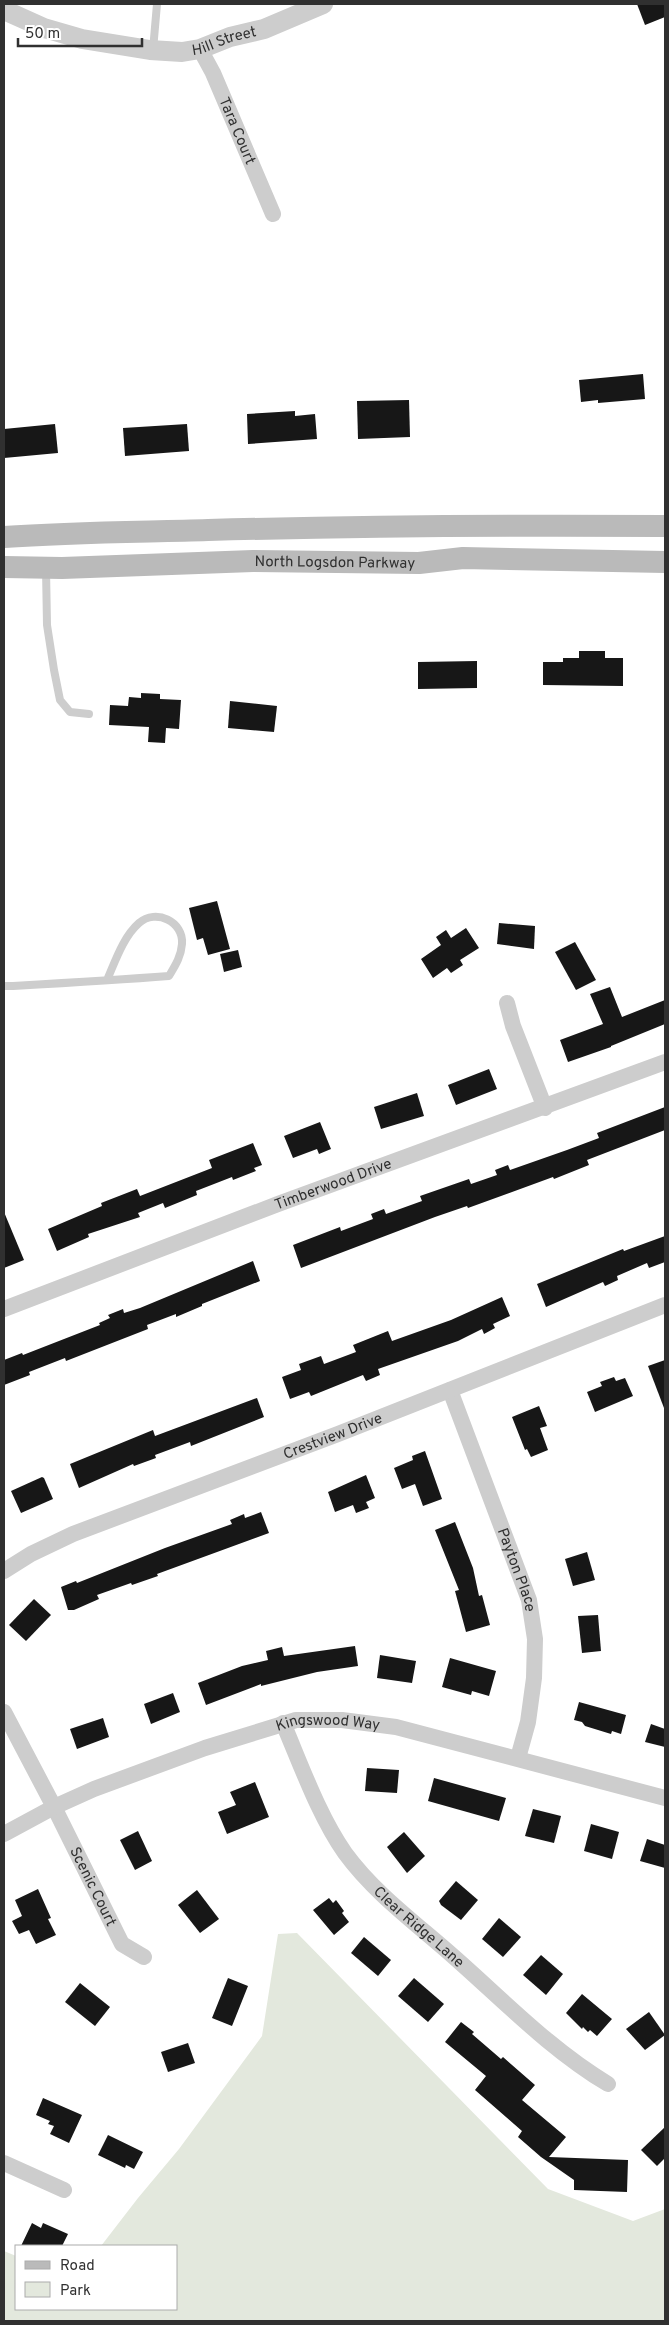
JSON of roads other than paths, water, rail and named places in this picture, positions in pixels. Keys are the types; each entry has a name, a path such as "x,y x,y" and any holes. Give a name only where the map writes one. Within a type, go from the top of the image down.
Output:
{"main road":[{"path":"521,525 523,559"},
{"path":"4,536 292,527 665,526"},
{"path":"54,567 65,533"},
{"name":"North Logsdon Parkway","path":"4,568 253,561 419,563 462,558 665,562"}],"street":[{"name":"Hill Street","path":"4,10 44,28 82,39 153,50 182,52 200,49 230,37 264,29 323,4"},
{"name":"Tara Court","path":"200,49 213,74 273,214"},
{"path":"507,1003 545,1108"},
{"name":"Timberwood Drive","path":"4,1309 278,1204 545,1108 665,1062"},
{"name":"Crestview Drive","path":"4,1571 31,1554 74,1534 450,1390 665,1305"},
{"name":"Payton Place","path":"450,1390 530,1600 535,1638 534,1678 528,1722 518,1758"},
{"name":"Scenic Court","path":"4,1712 54,1806 122,1944 144,1957"},
{"name":"Kingswood Way","path":"4,1834 54,1806 205,1748 296,1720 342,1720 396,1727 665,1798"},
{"name":"Clear Ridge Lane","path":"283,1723 312,1791 335,1836 345,1852 378,1892 555,2047 582,2069 608,2084"},
{"path":"4,2163 64,2190"}],"lane":[{"path":"153,50 157,4"},
{"path":"54,567 47,625 60,700 70,712 89,714"},
{"path":"4,986 107,980 169,976 180,958 182,943 180,930 170,921 156,916 140,921 123,945 107,980"}]}
